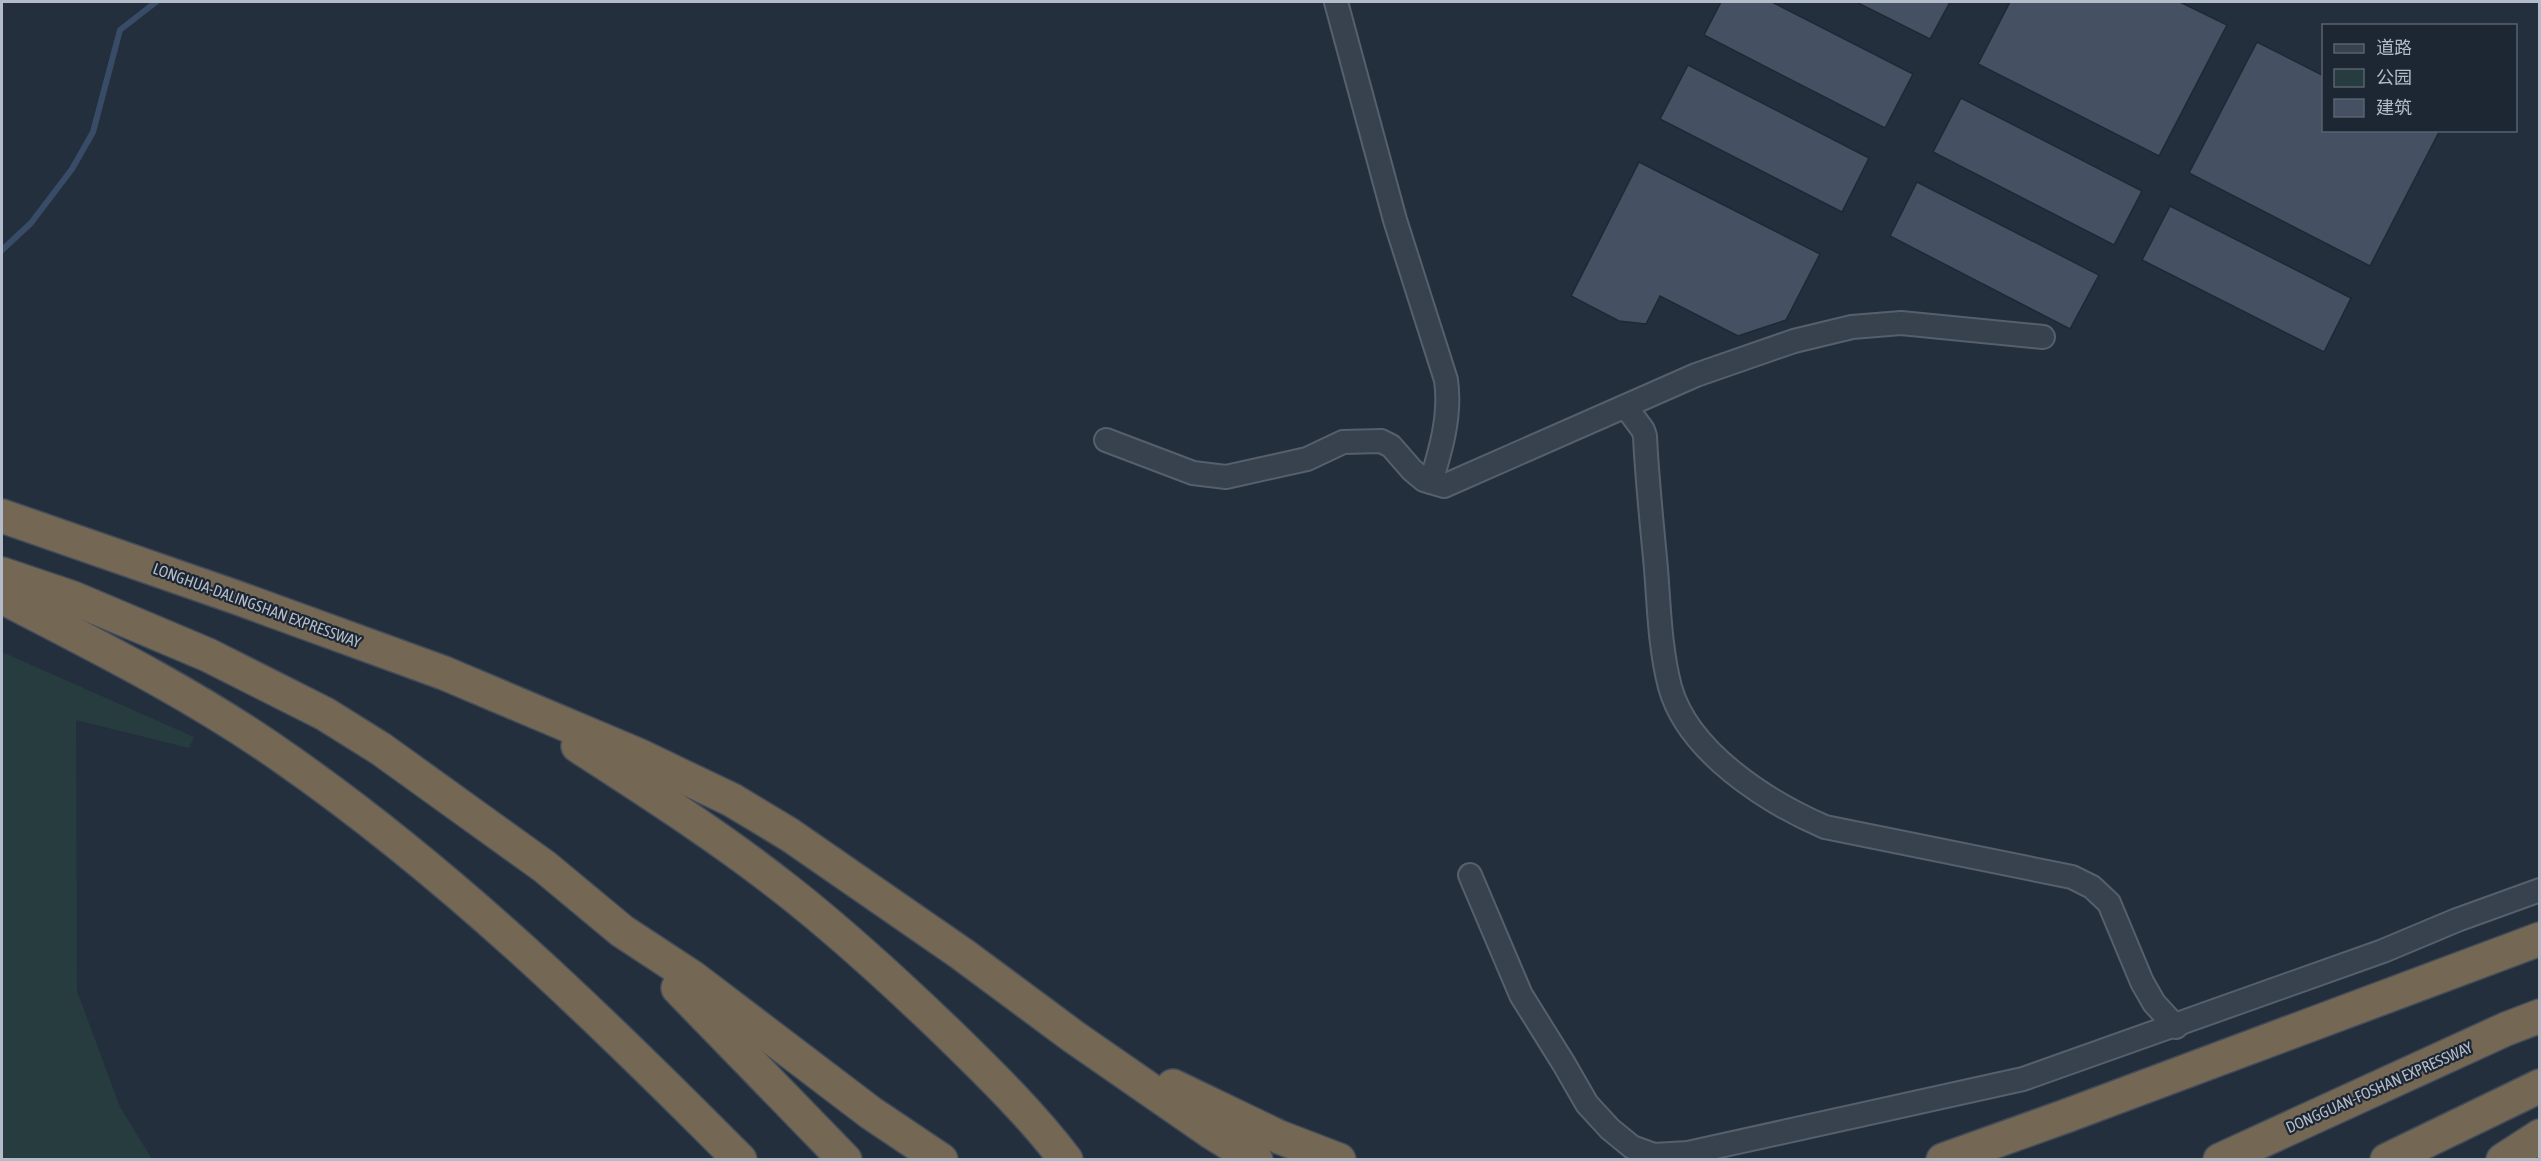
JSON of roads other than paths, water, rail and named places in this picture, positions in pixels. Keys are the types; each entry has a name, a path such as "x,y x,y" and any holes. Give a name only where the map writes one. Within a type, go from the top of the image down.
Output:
{"highway":[{"name":"LONGHUA-DALINGSHAN EXPRESSWAY","path":"2,516 382,649 509,702"},
{"path":"2,574 73,598 208,655 325,714 381,749 536,860 622,931 845,1160"},
{"path":"2,597 231,722 326,787 447,884 581,1005 740,1160"},
{"path":"509,702 629,751 732,800 790,835 962,954 1074,1037 1211,1132 1256,1160"},
{"path":"509,702 726,845 839,932 898,985 1019,1104 1066,1160"},
{"path":"622,931 692,977 871,1113 941,1160"},
{"path":"1943,1160 2540,939"},
{"name":"DONGGUAN-FOSHAN EXPRESSWAY","path":"2220,1159 2506,1029 2540,1016"},
{"path":"1074,1037 1279,1137 1339,1160"},
{"path":"2387,1160 2540,1086"},
{"path":"2503,1160 2540,1136"}],"street":[{"path":"1336,2 1395,220 1446,380 1448,394 1442,446 1431,482"},
{"path":"1106,440 1193,473 1226,477 1306,459 1343,442 1381,441 1391,446 1412,470 1431,482 1444,486 1696,375 1794,341 1852,327 1901,323 2043,337"},
{"path":"1626,407 1645,436 1663,650 1670,688 1692,729 1712,752 1741,778 1769,798 1792,813 1825,827 2072,877 2092,887 2109,903 2142,982 2154,1003 2176,1027"},
{"path":"1470,875 1521,995 1587,1104 1610,1129 1632,1147 1654,1155 1688,1153 2023,1079 2176,1027 2540,890"}],"waterway":[{"path":"2,250 31,223 72,169 93,132 120,30 156,2"}]}
